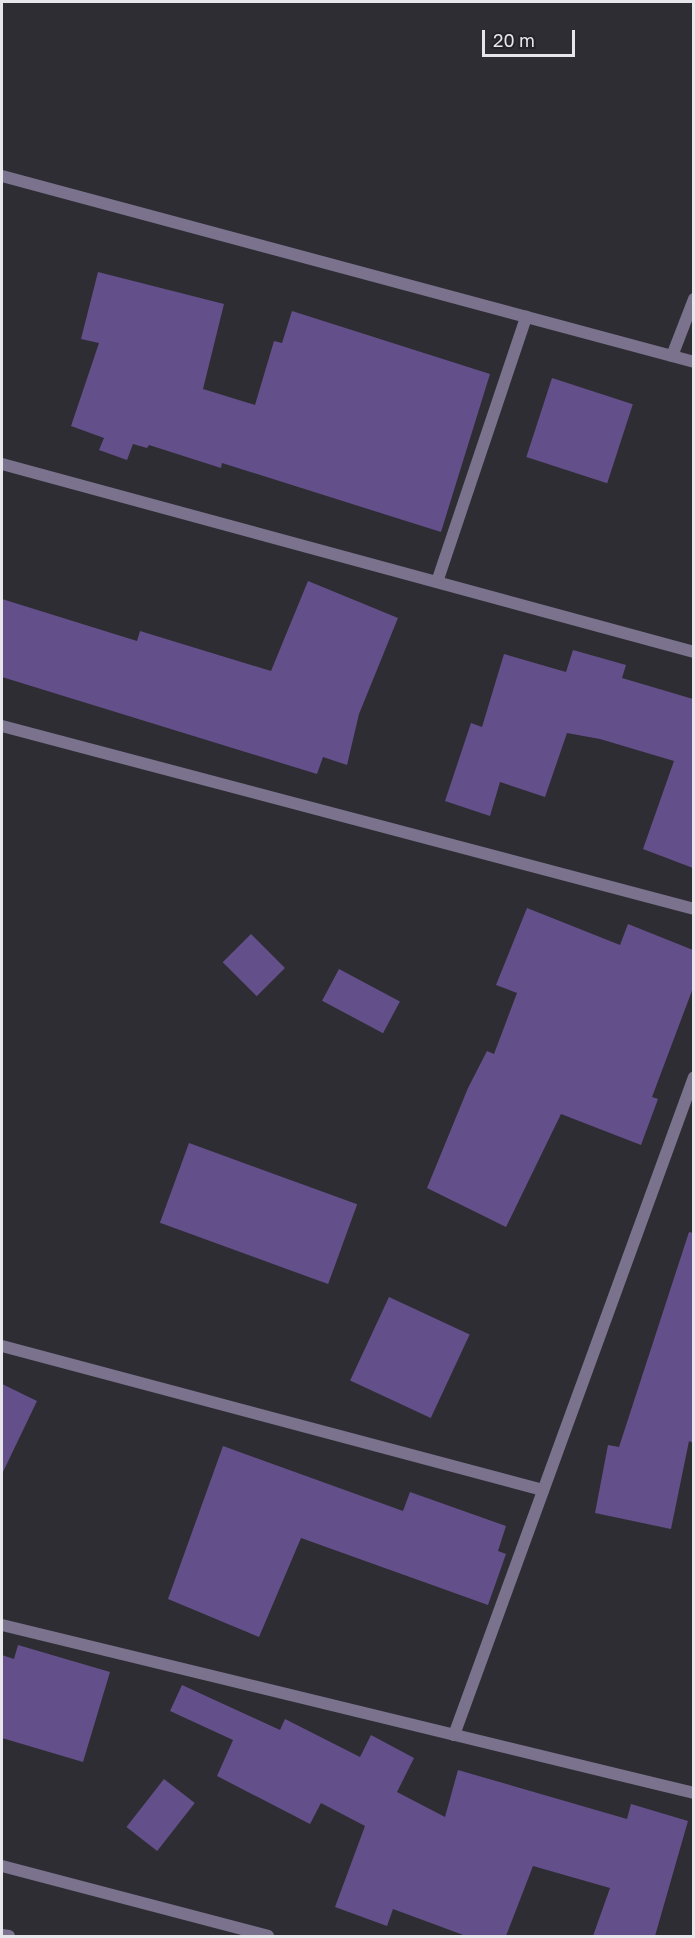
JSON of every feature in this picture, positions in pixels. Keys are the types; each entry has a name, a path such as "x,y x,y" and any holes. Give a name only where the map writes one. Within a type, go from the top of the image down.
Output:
{"street":[{"path":"2,176 693,362"},
{"path":"672,357 693,299"},
{"path":"437,582 526,317"},
{"path":"2,464 693,652"},
{"path":"2,726 693,909"},
{"path":"454,1735 693,1077"},
{"path":"2,1346 543,1490"},
{"path":"2,1625 693,1793"},
{"path":"2,1866 268,1936"},
{"path":"2,1935 9,1936"}],"building":[{"path":"98,272 224,304 203,389 255,405 274,341 282,343 292,311 490,374 441,532 222,463 221,468 149,445 147,448 133,444 127,460 99,450 104,438 71,426 99,343 81,339"},
{"path":"552,378 633,404 607,483 526,457"},
{"path":"308,581 398,618 359,714 347,765 323,757 317,774 2,677 2,599 137,641 140,631 271,671"},
{"path":"573,650 626,665 622,678 693,699 693,868 643,849 674,761 600,739 567,733 545,797 500,782 490,816 445,801 471,723 482,727 504,654 566,672"},
{"path":"527,908 620,945 628,924 693,950 693,988 652,1097 658,1099 641,1145 561,1114 506,1227 427,1188 468,1088 487,1051 494,1054 517,993 496,985"},
{"path":"251,934 285,968 257,996 223,962"},
{"path":"339,969 400,1001 383,1033 322,1001"},
{"path":"189,1143 357,1204 328,1284 160,1223"},
{"path":"689,1232 693,1233 693,1443 689,1441 671,1529 595,1513 608,1445 619,1447"},
{"path":"389,1297 470,1335 431,1418 350,1380"},
{"path":"2,1384 37,1401 2,1474"},
{"path":"223,1446 403,1511 410,1492 506,1526 498,1551 506,1554 488,1605 301,1538 259,1637 168,1599"},
{"path":"18,1645 110,1672 83,1762 2,1738 2,1655 14,1659"},
{"path":"182,1685 280,1730 285,1719 360,1757 371,1735 414,1758 397,1792 445,1817 458,1770 627,1819 631,1804 688,1821 655,1936 593,1936 610,1888 533,1866 506,1936 466,1936 393,1909 387,1926 335,1907 365,1826 321,1803 310,1824 217,1776 233,1740 170,1711"},
{"path":"164,1779 195,1803 157,1851 126,1827"}]}
